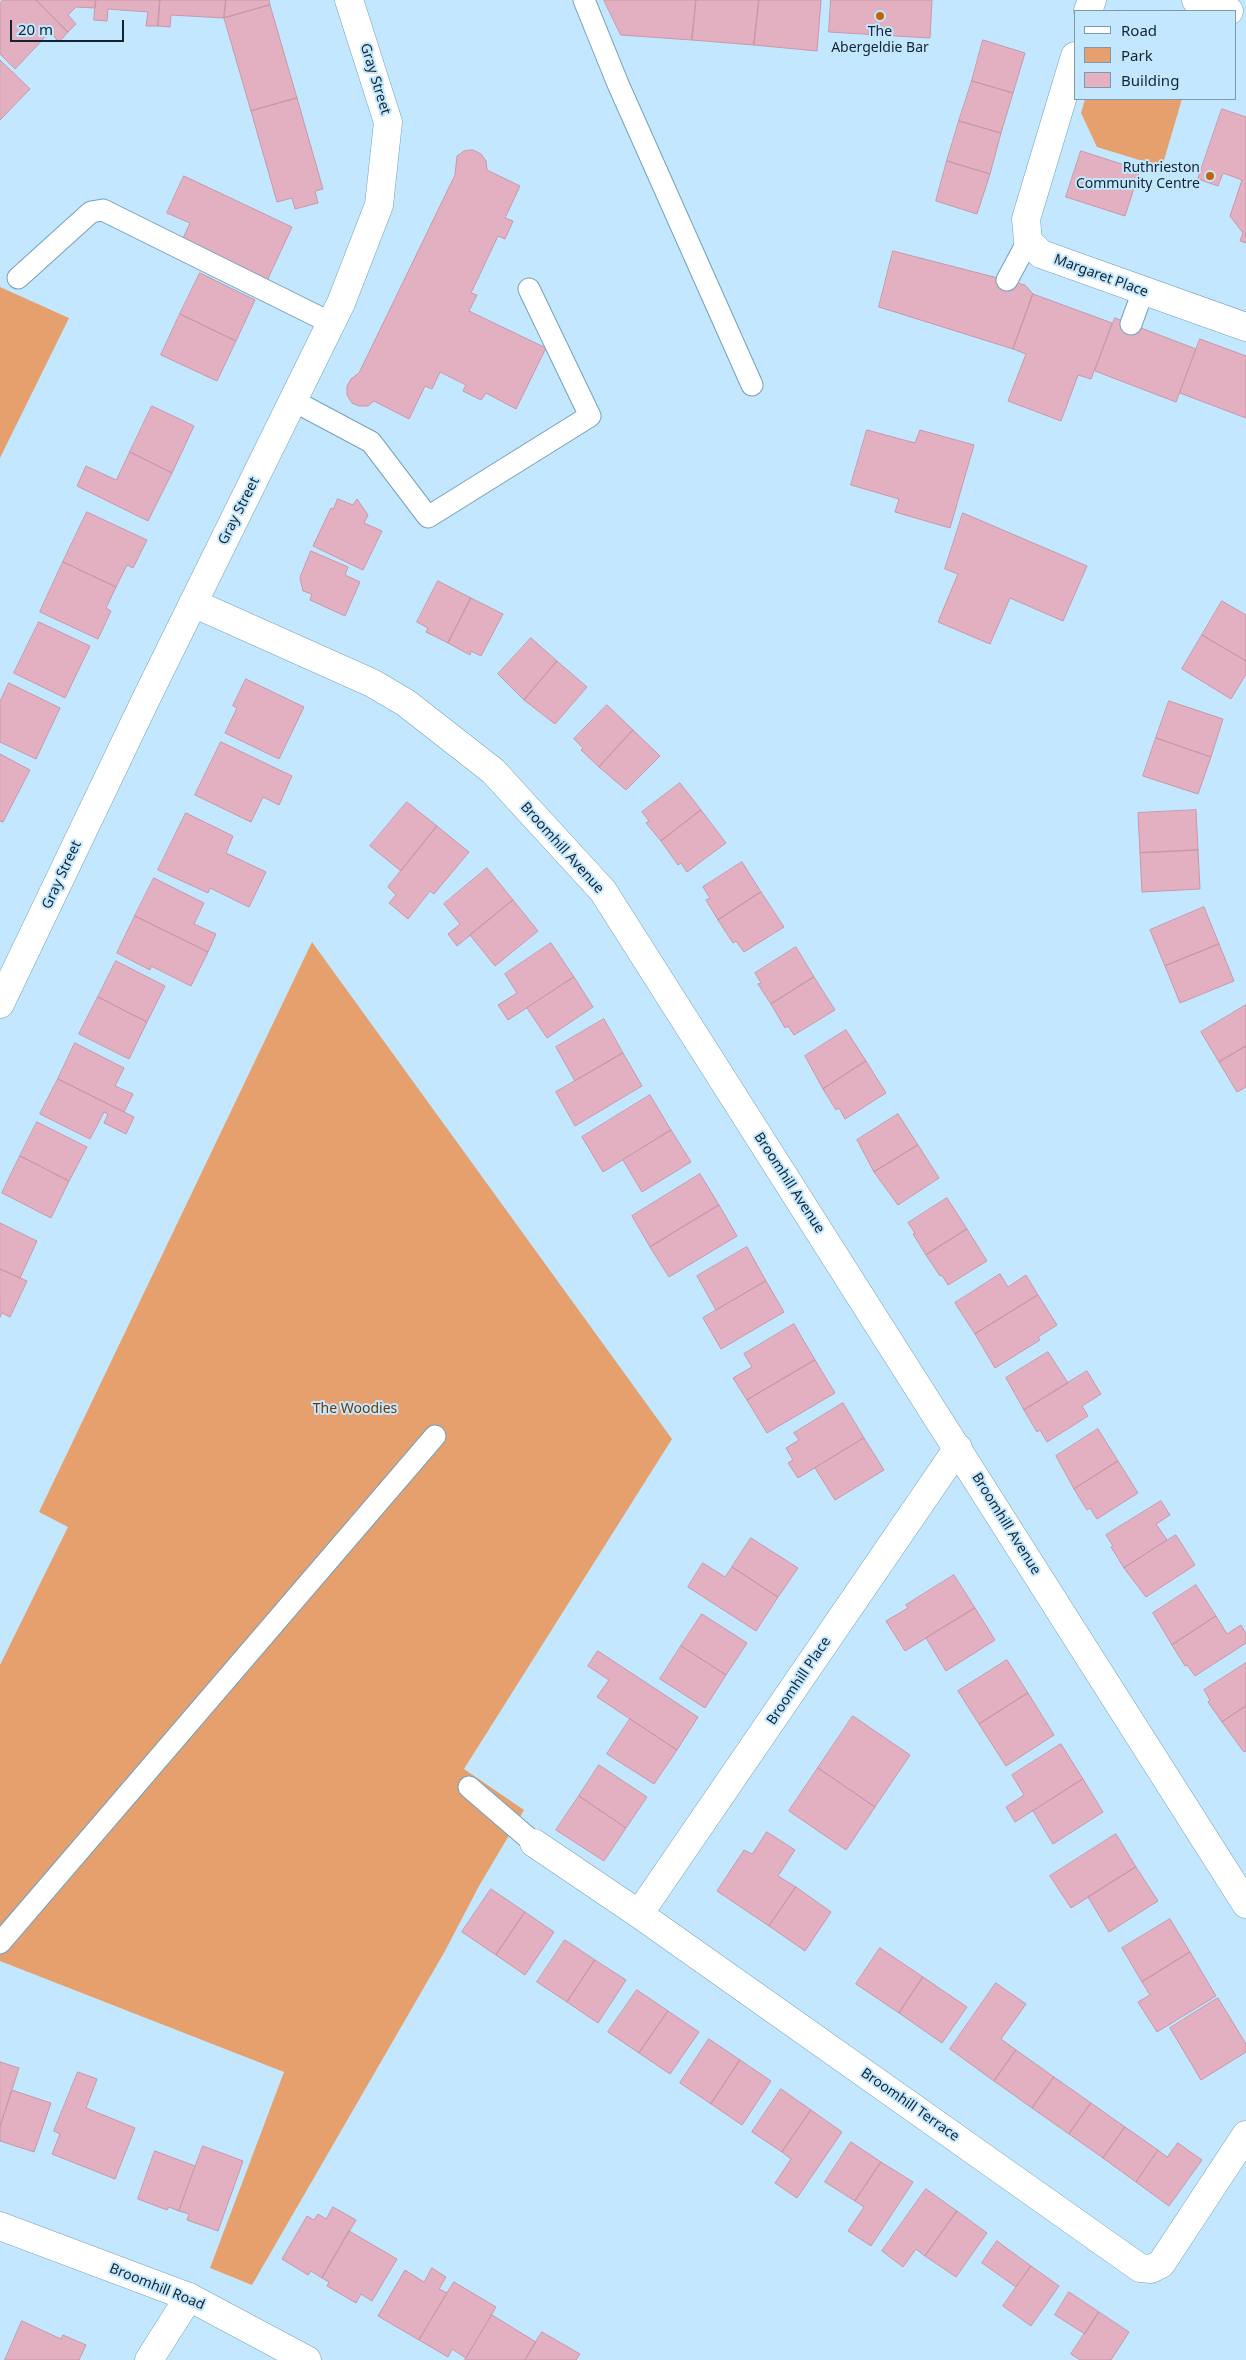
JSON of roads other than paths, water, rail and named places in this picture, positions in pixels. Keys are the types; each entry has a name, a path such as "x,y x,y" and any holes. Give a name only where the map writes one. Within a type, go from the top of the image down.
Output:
{"street":[{"name":"Gray Street","path":"0,1004 193,603 341,303 378,205 388,122 349,0"},
{"path":"1196,0 1226,10"},
{"path":"1028,241 1026,219 1074,59"},
{"name":"Margaret Place","path":"1028,241 1041,254 1246,327"},
{"name":"Broomhill Avenue","path":"193,603 372,683 406,703 493,771 603,891 1246,1904"},
{"name":"Broomhill Place","path":"639,1914 958,1448"},
{"name":"Broomhill Terrace","path":"534,1843 639,1914 1140,2268 1151,2269 1161,2264 1246,2136"},
{"name":"Broomhill Road","path":"0,2226 189,2297 307,2360"},
{"path":"149,2360 189,2297"}],"lane":[{"path":"584,0 618,84 752,385"},
{"path":"18,278 90,212 103,210 331,324"},
{"path":"1007,280 1028,241"},
{"path":"294,401 371,442 428,517 590,416 529,289"},
{"path":"1131,324 1143,291"},
{"path":"0,1943 435,1436"},
{"path":"469,1787 534,1843"}],"place":[{"name":"The Abergeldie Bar","path":"880,16"},
{"name":"Ruthrieston Community Centre","path":"1210,176"}],"park label":[{"name":"The Woodies","path":"355,1409"}]}
